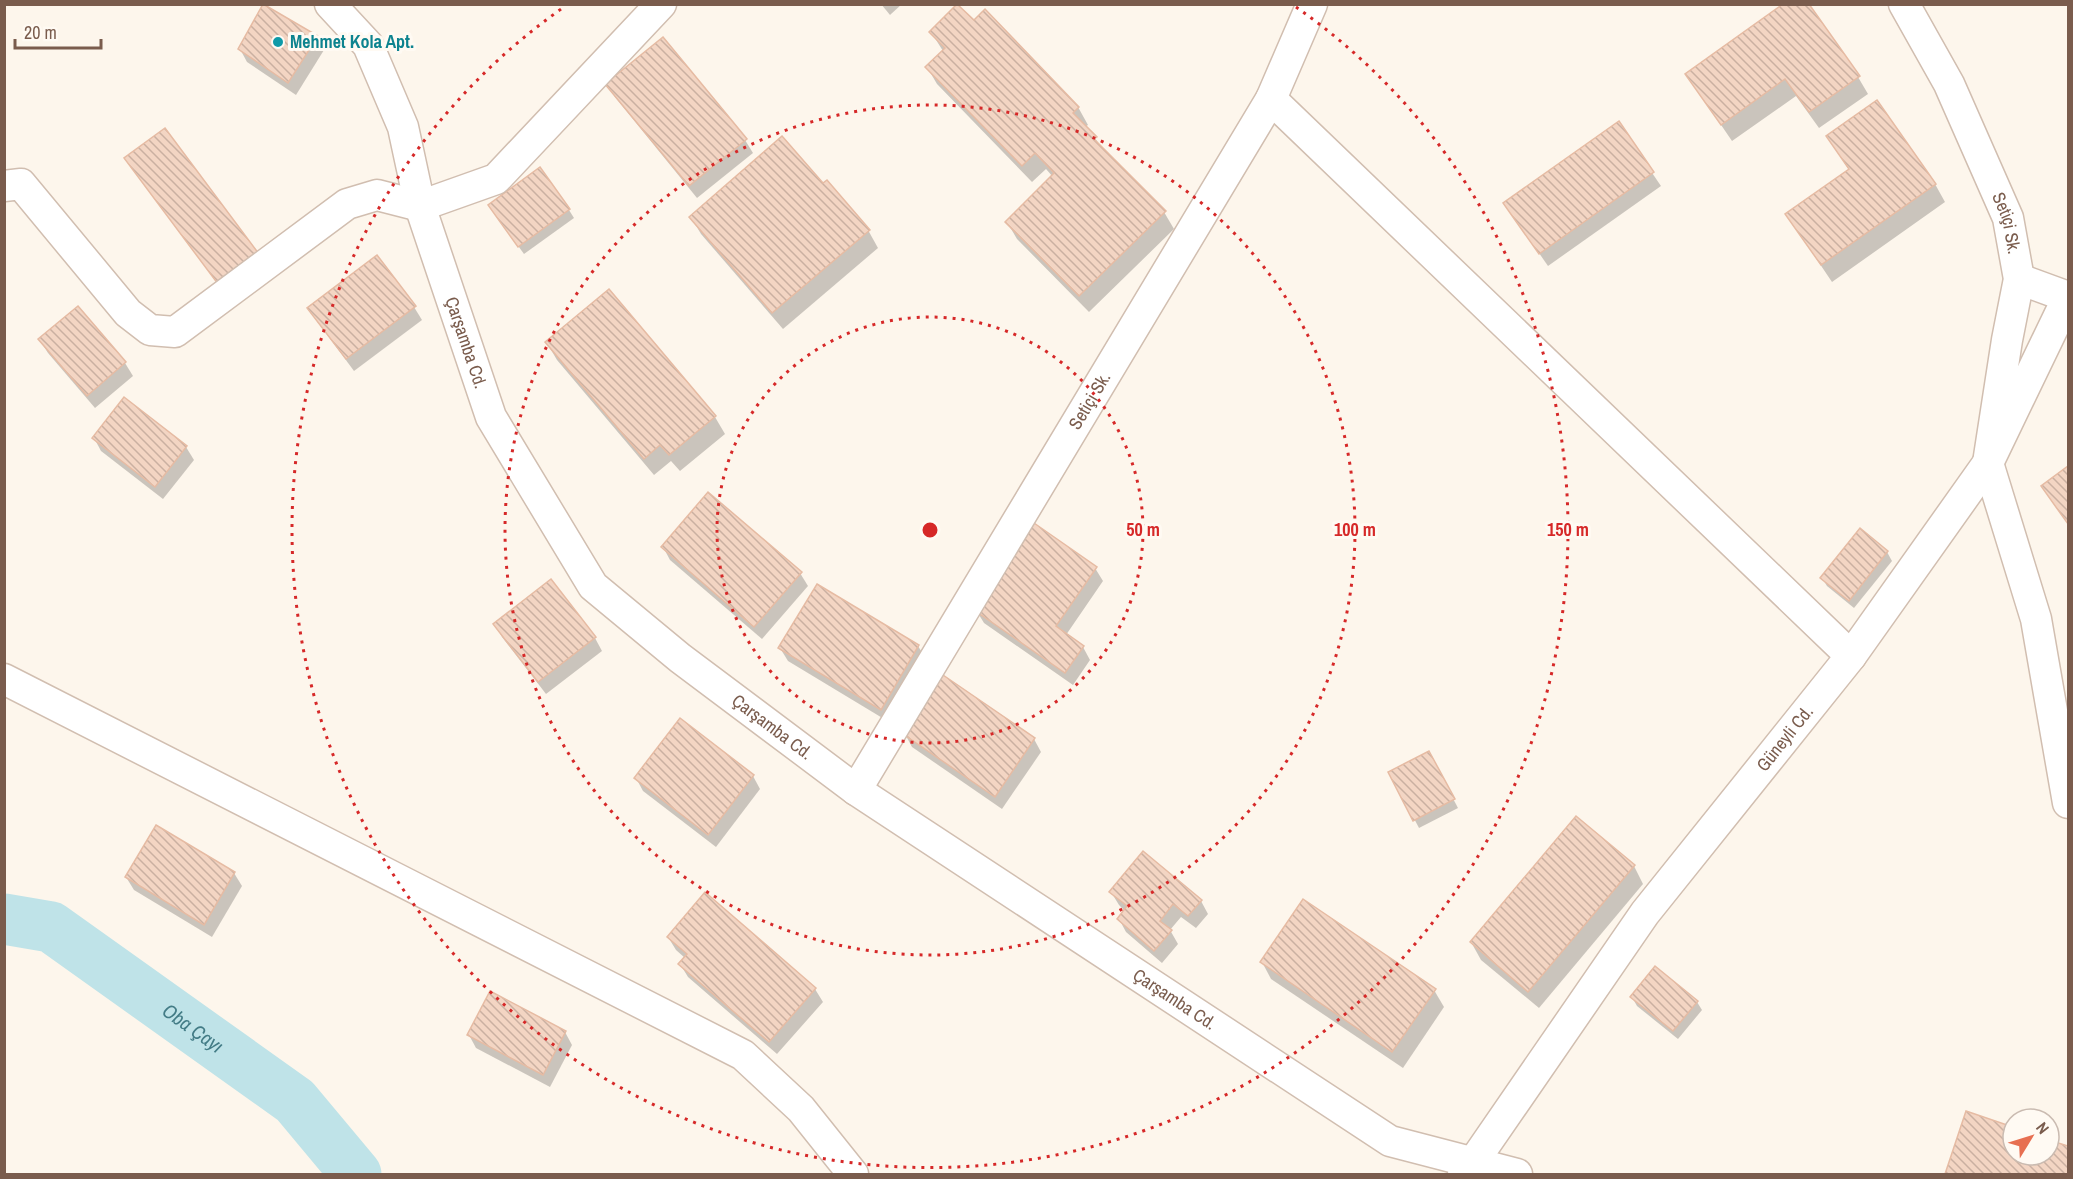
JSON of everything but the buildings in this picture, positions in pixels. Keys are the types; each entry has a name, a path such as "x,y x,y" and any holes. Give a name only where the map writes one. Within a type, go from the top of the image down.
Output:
{"street":[{"name":"Çarşamba Cd.","path":"330,4 368,45 403,127 420,206 491,417 593,586 680,658 856,790 1390,1141 1468,1169 1517,1174"},
{"path":"4,186 21,184 128,313 150,330 175,332 347,204 377,195 420,206 495,179 661,4"},
{"name":"Setiçi Sk.","path":"856,790 1270,99 1312,4"},
{"name":"Setiçi Sk.","path":"1904,4 1949,84 2008,218 2019,279 1988,463"},
{"path":"1270,99 1851,656"},
{"path":"2019,279 2068,297"},
{"name":"Güneyli Cd.","path":"1468,1169 1644,913 1851,656 1988,463 2068,297"},
{"path":"1988,463 2036,620 2068,803"},
{"path":"4,679 743,1055 801,1109 853,1174"}],"waterway":[{"name":"Oba Çayı","path":"4,919 51,927 295,1101 356,1174"}],"place":[{"name":"Mehmet Kola Apt.","path":"278,42"}]}
